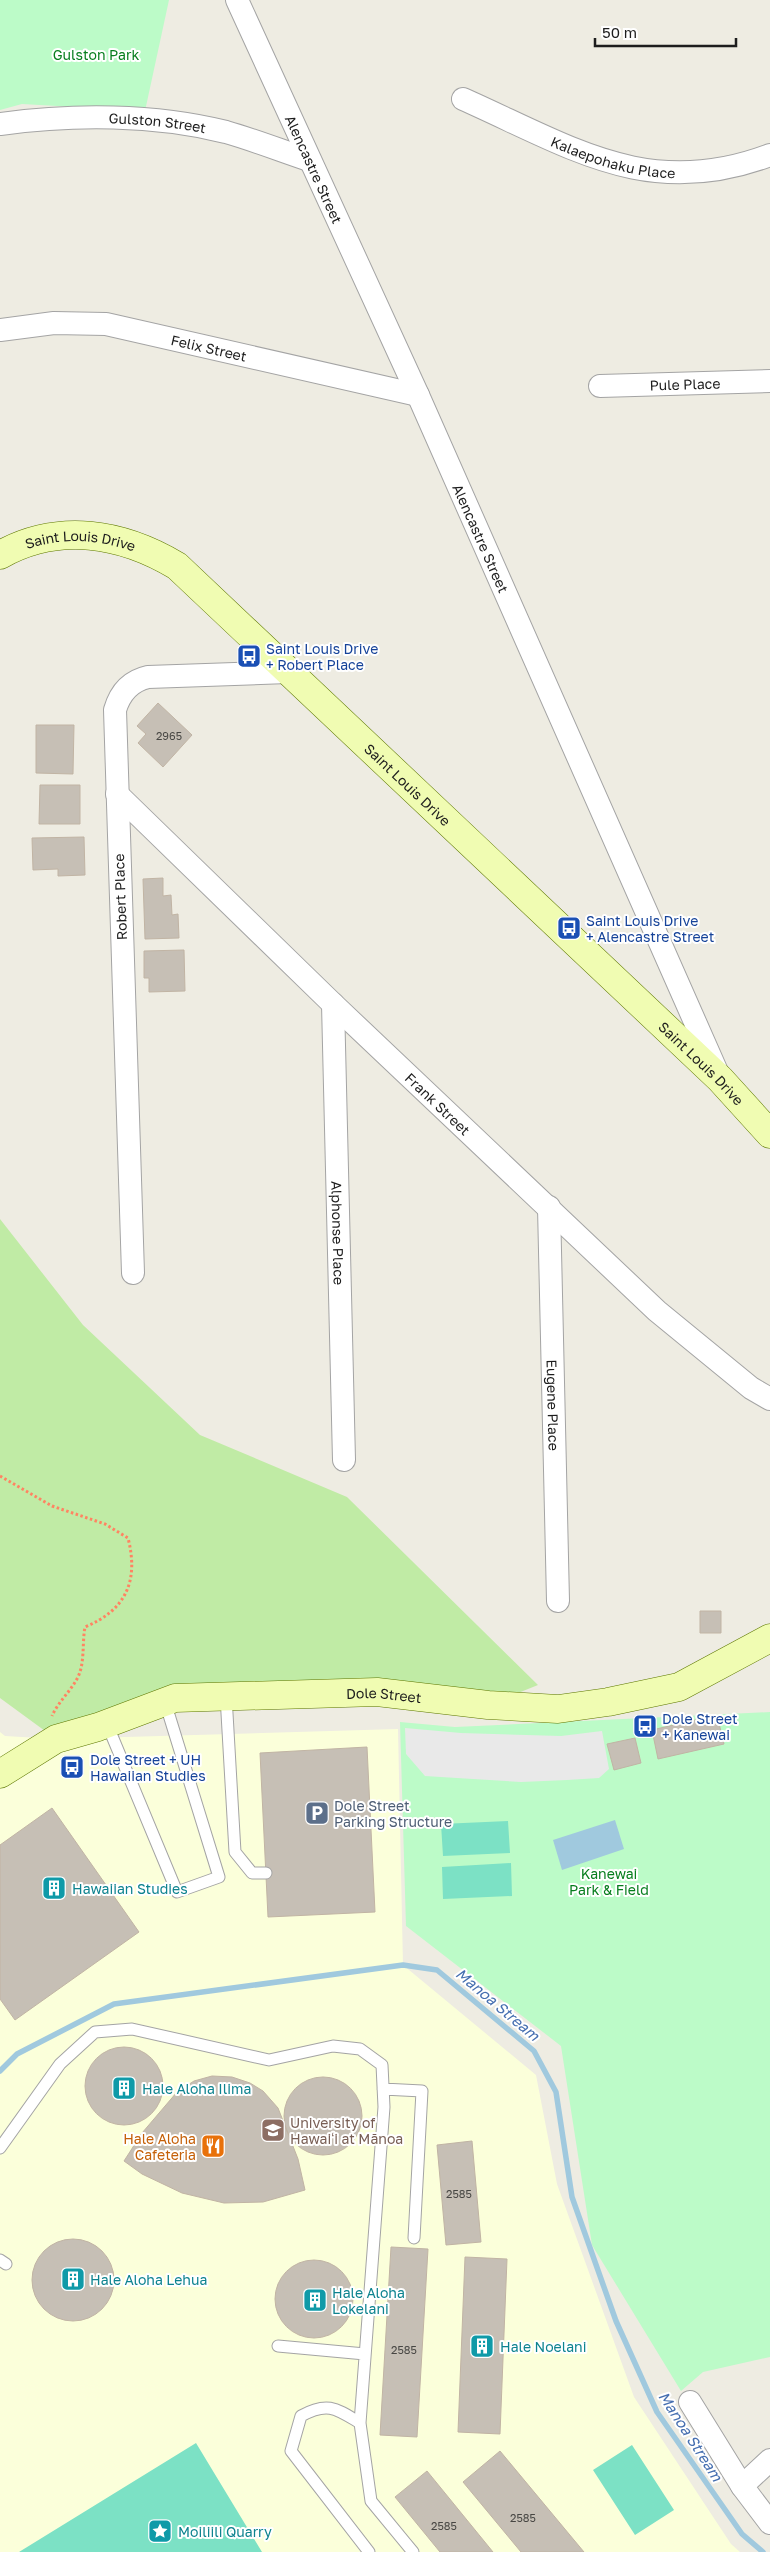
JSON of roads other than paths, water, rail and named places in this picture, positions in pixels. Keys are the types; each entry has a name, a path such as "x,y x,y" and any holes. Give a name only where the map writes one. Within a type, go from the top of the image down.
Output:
{"street":[{"name":"Alencastre Street","path":"237,0 418,395 720,1079"},
{"name":"Kalaepohaku Place","path":"464,99 592,156 626,167 661,173 697,172 732,167 770,155"},
{"name":"Gulston Street","path":"0,124 50,117 138,118 226,132 309,160"},
{"name":"Felix Street","path":"0,330 54,323 106,324 418,395"},
{"name":"Pule Place","path":"600,386 770,381"},
{"name":"Saint Louis Drive","path":"0,555 33,541 57,536 108,537 132,543 156,553 190,577 288,672 720,1079 770,1134"},
{"name":"Robert Place","path":"133,1274 115,710 122,693 131,684 148,677 288,672"},
{"name":"Frank Street","path":"117,794 333,1004 658,1311 751,1388 770,1399"},
{"name":"Alphonse Place","path":"333,1004 344,1460"},
{"name":"Eugene Place","path":"549,1207 558,1601"},
{"name":"Dole Street","path":"0,1774 56,1739 106,1724 175,1698 377,1692 488,1705 558,1709 608,1702 679,1687 770,1638"},
{"path":"690,2402 742,2486 770,2523"},
{"path":"742,2486 770,2460"}],"lane":[{"path":"226,1696 235,1852 252,1873 266,1873"},
{"path":"106,1724 177,1892 219,1877 165,1702"},
{"path":"0,2148 60,2064 95,2032 132,2029 269,2060 333,2046 360,2049 382,2065 384,2107 360,2423 371,2501 413,2552"},
{"path":"383,2089 422,2091 414,2238"},
{"path":"278,2346 365,2354"},
{"path":"360,2423 334,2408 316,2408 301,2416 291,2451 370,2552"}],"water":[{"path":"615,1820 624,1849 562,1870 553,1840"}],"waterway":[{"name":"Manoa Stream","path":"0,2071 17,2054 114,2004 403,1965 437,1970 534,2051 556,2092 572,2197 616,2321 657,2412 742,2534 763,2552"}],"place":[{"name":"Saint Louis Drive + Robert Place","path":"249,656"},
{"name":"Saint Louis Drive + Alencastre Street","path":"569,928"},
{"name":"Dole Street + Kanewai","path":"645,1726"},
{"name":"Dole Street + UH Hawaiian Studies","path":"72,1767"},
{"name":"Dole Street Parking Structure","path":"317,1813"},
{"name":"Hawaiian Studies","path":"54,1888"},
{"name":"Hale Aloha Ilima","path":"124,2088"},
{"name":"University of Hawaiʻi at Mānoa","path":"273,2130"},
{"name":"Hale Aloha Cafeteria","path":"213,2146"},
{"name":"Hale Aloha Lehua","path":"73,2279"},
{"name":"Hale Aloha Lokelani","path":"315,2300"},
{"name":"Hale Noelani","path":"482,2346"},
{"name":"Moiliili Quarry","path":"160,2531"}],"park label":[{"name":"Gulston Park","path":"96,54"},
{"name":"Kanewai Park & Field","path":"609,1882"}]}
